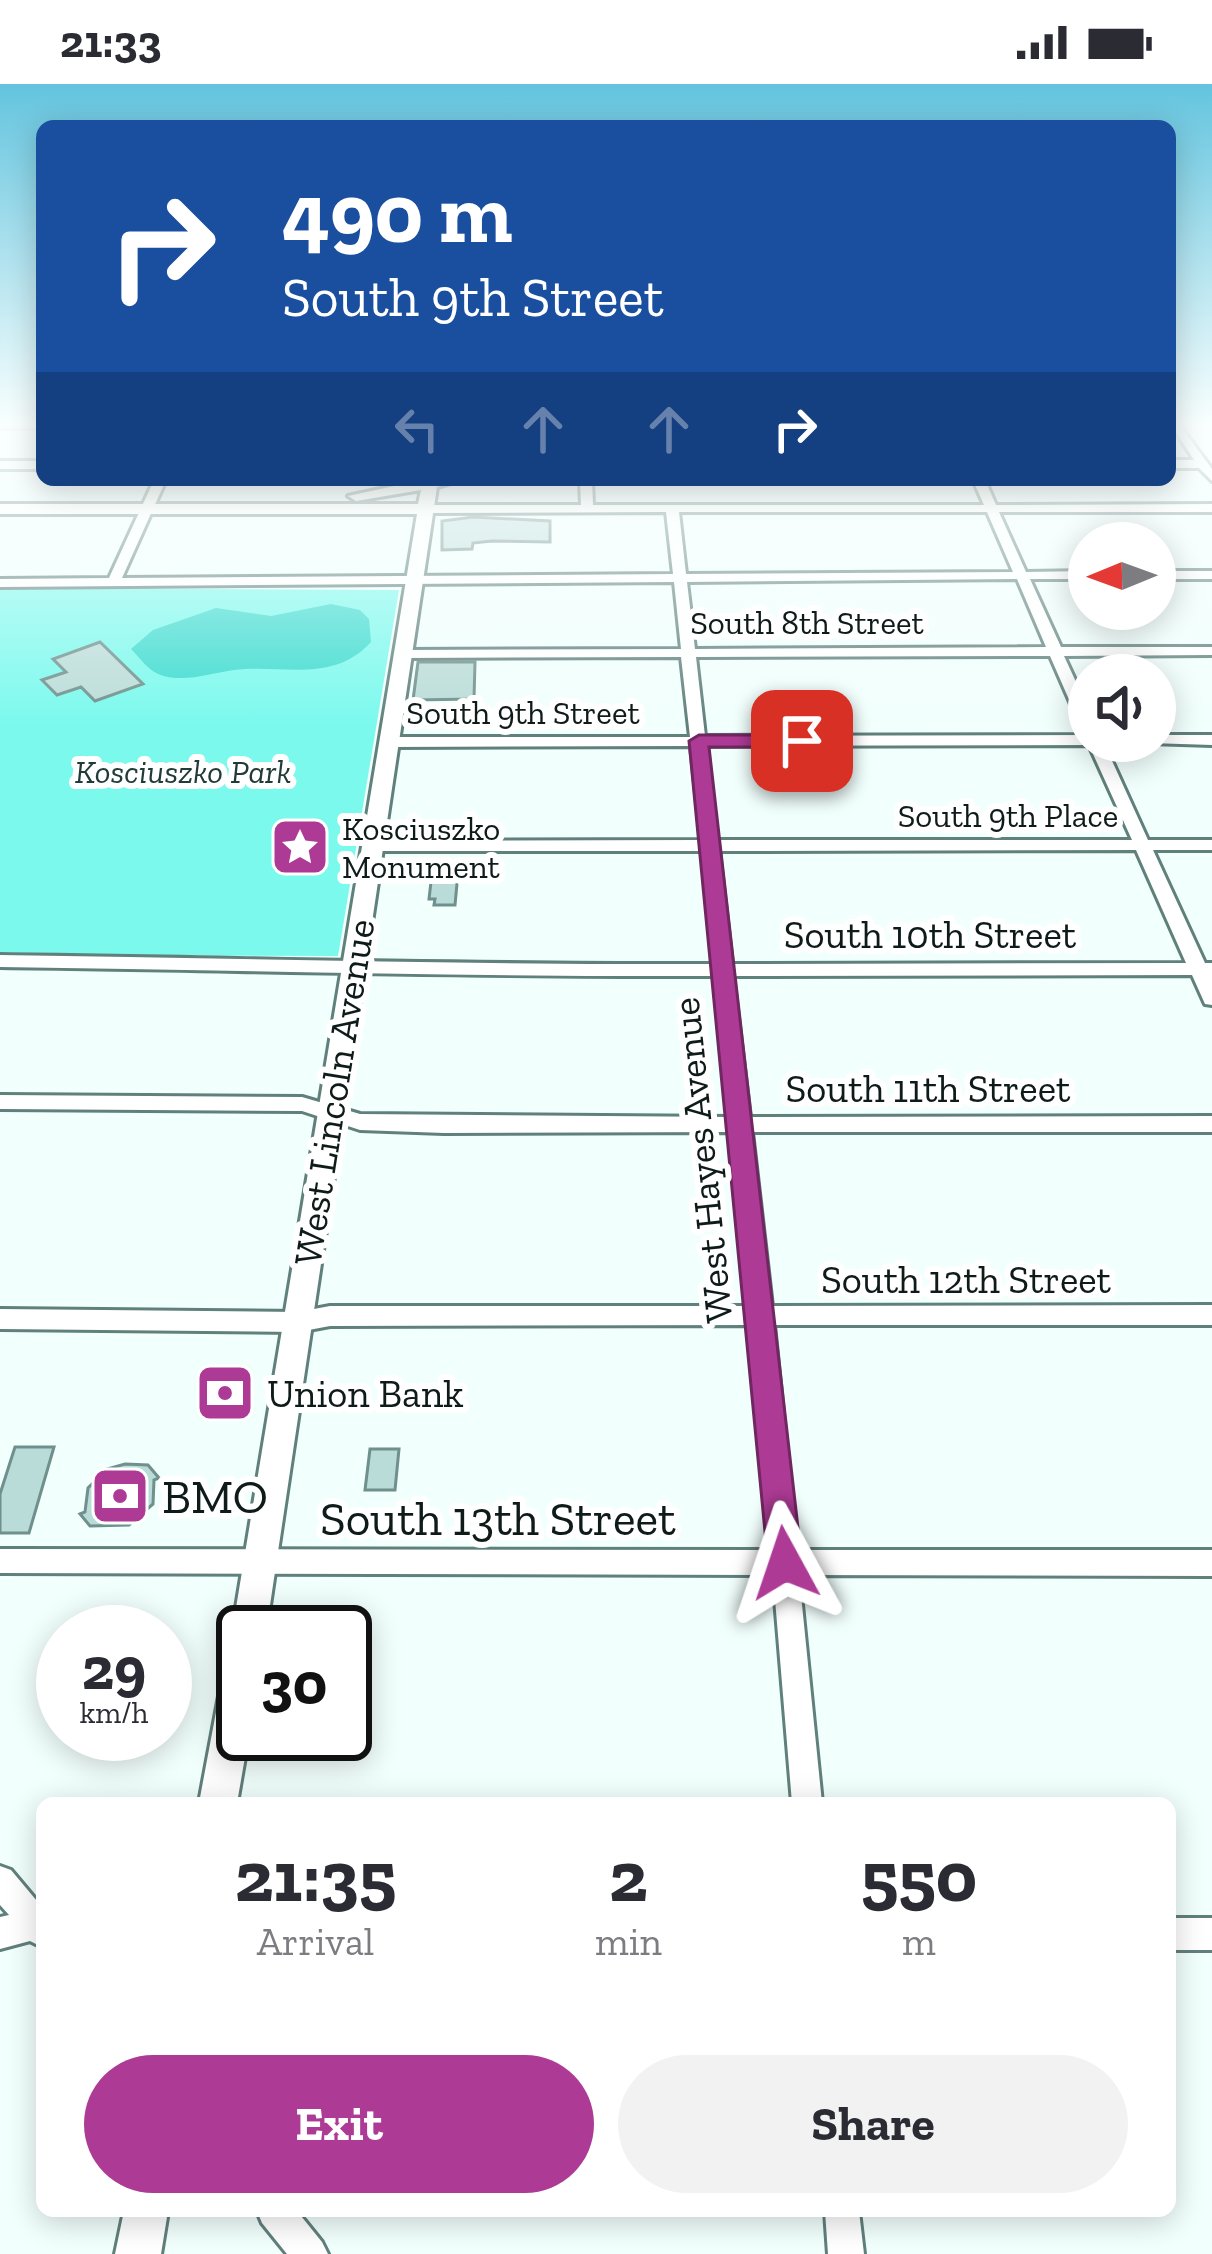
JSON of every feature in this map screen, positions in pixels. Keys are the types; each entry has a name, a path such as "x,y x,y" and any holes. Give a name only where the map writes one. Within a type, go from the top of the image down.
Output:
{"main road":[{"name":"West Lincoln Avenue","path":"254,1605 423,524"},
{"path":"219,1797 226,1761"},
{"path":"138,2254 145,2217"}],"street":[{"path":"113,583 141,524"},
{"name":"West Hayes Avenue","path":"674,524 762,1316 806,1797"},
{"path":"999,524 1068,681"},
{"path":"0,583 1068,575"},
{"path":"1176,575 1212,575"},
{"name":"South 8th Street","path":"403,654 1212,651"},
{"path":"1176,740 1212,740"},
{"name":"South 9th Street","path":"389,742 1068,741"},
{"path":"1102,762 1205,969 1212,1000"},
{"name":"South 9th Place","path":"373,845 1212,845"},
{"name":"South 10th Street","path":"0,962 723,971 1205,969"},
{"name":"South 11th Street","path":"0,1102 302,1104 352,1121 381,1123 1212,1124"},
{"name":"South 12th Street","path":"0,1319 298,1322 330,1316 1212,1315"},
{"name":"South 13th Street","path":"0,1561 1212,1563"},
{"path":"0,1881 36,1924"},
{"path":"0,1933 36,1928"},
{"path":"1176,1934 1212,1934"},
{"path":"279,2217 310,2254"},
{"path":"843,2217 846,2254"}],"green space":[{"name":"Kosciuszko Park","path":"0,588 399,590 338,956 0,955"}],"shaded area":[{"path":"331,604 360,610 369,619 371,642 356,655 324,668 234,670 177,678 154,672 131,649 153,630 216,608 271,616"}],"building":[{"path":"442,524 550,524 550,542 492,541 473,543 472,549 442,550"},
{"path":"100,642 143,684 95,701 81,687 57,695 42,680 66,672 53,659"},
{"path":"418,662 475,662 474,699 413,700"},
{"path":"432,873 458,873 455,905 434,905 435,899 429,899"},
{"path":"15,1447 54,1447 29,1533 0,1533 0,1494"},
{"path":"370,1449 399,1449 395,1490 365,1490"},
{"name":"BMO","path":"148,1465 159,1478 154,1480 153,1504 129,1525 90,1526 80,1514 85,1512 88,1488 107,1469"}],"place":[{"name":"Kosciuszko Monument","path":"300,847"},
{"name":"Union Bank","path":"225,1393"},
{"name":"BMO","path":"120,1496"}],"route":[{"path":"785,1563 699,741 802,741"}]}
